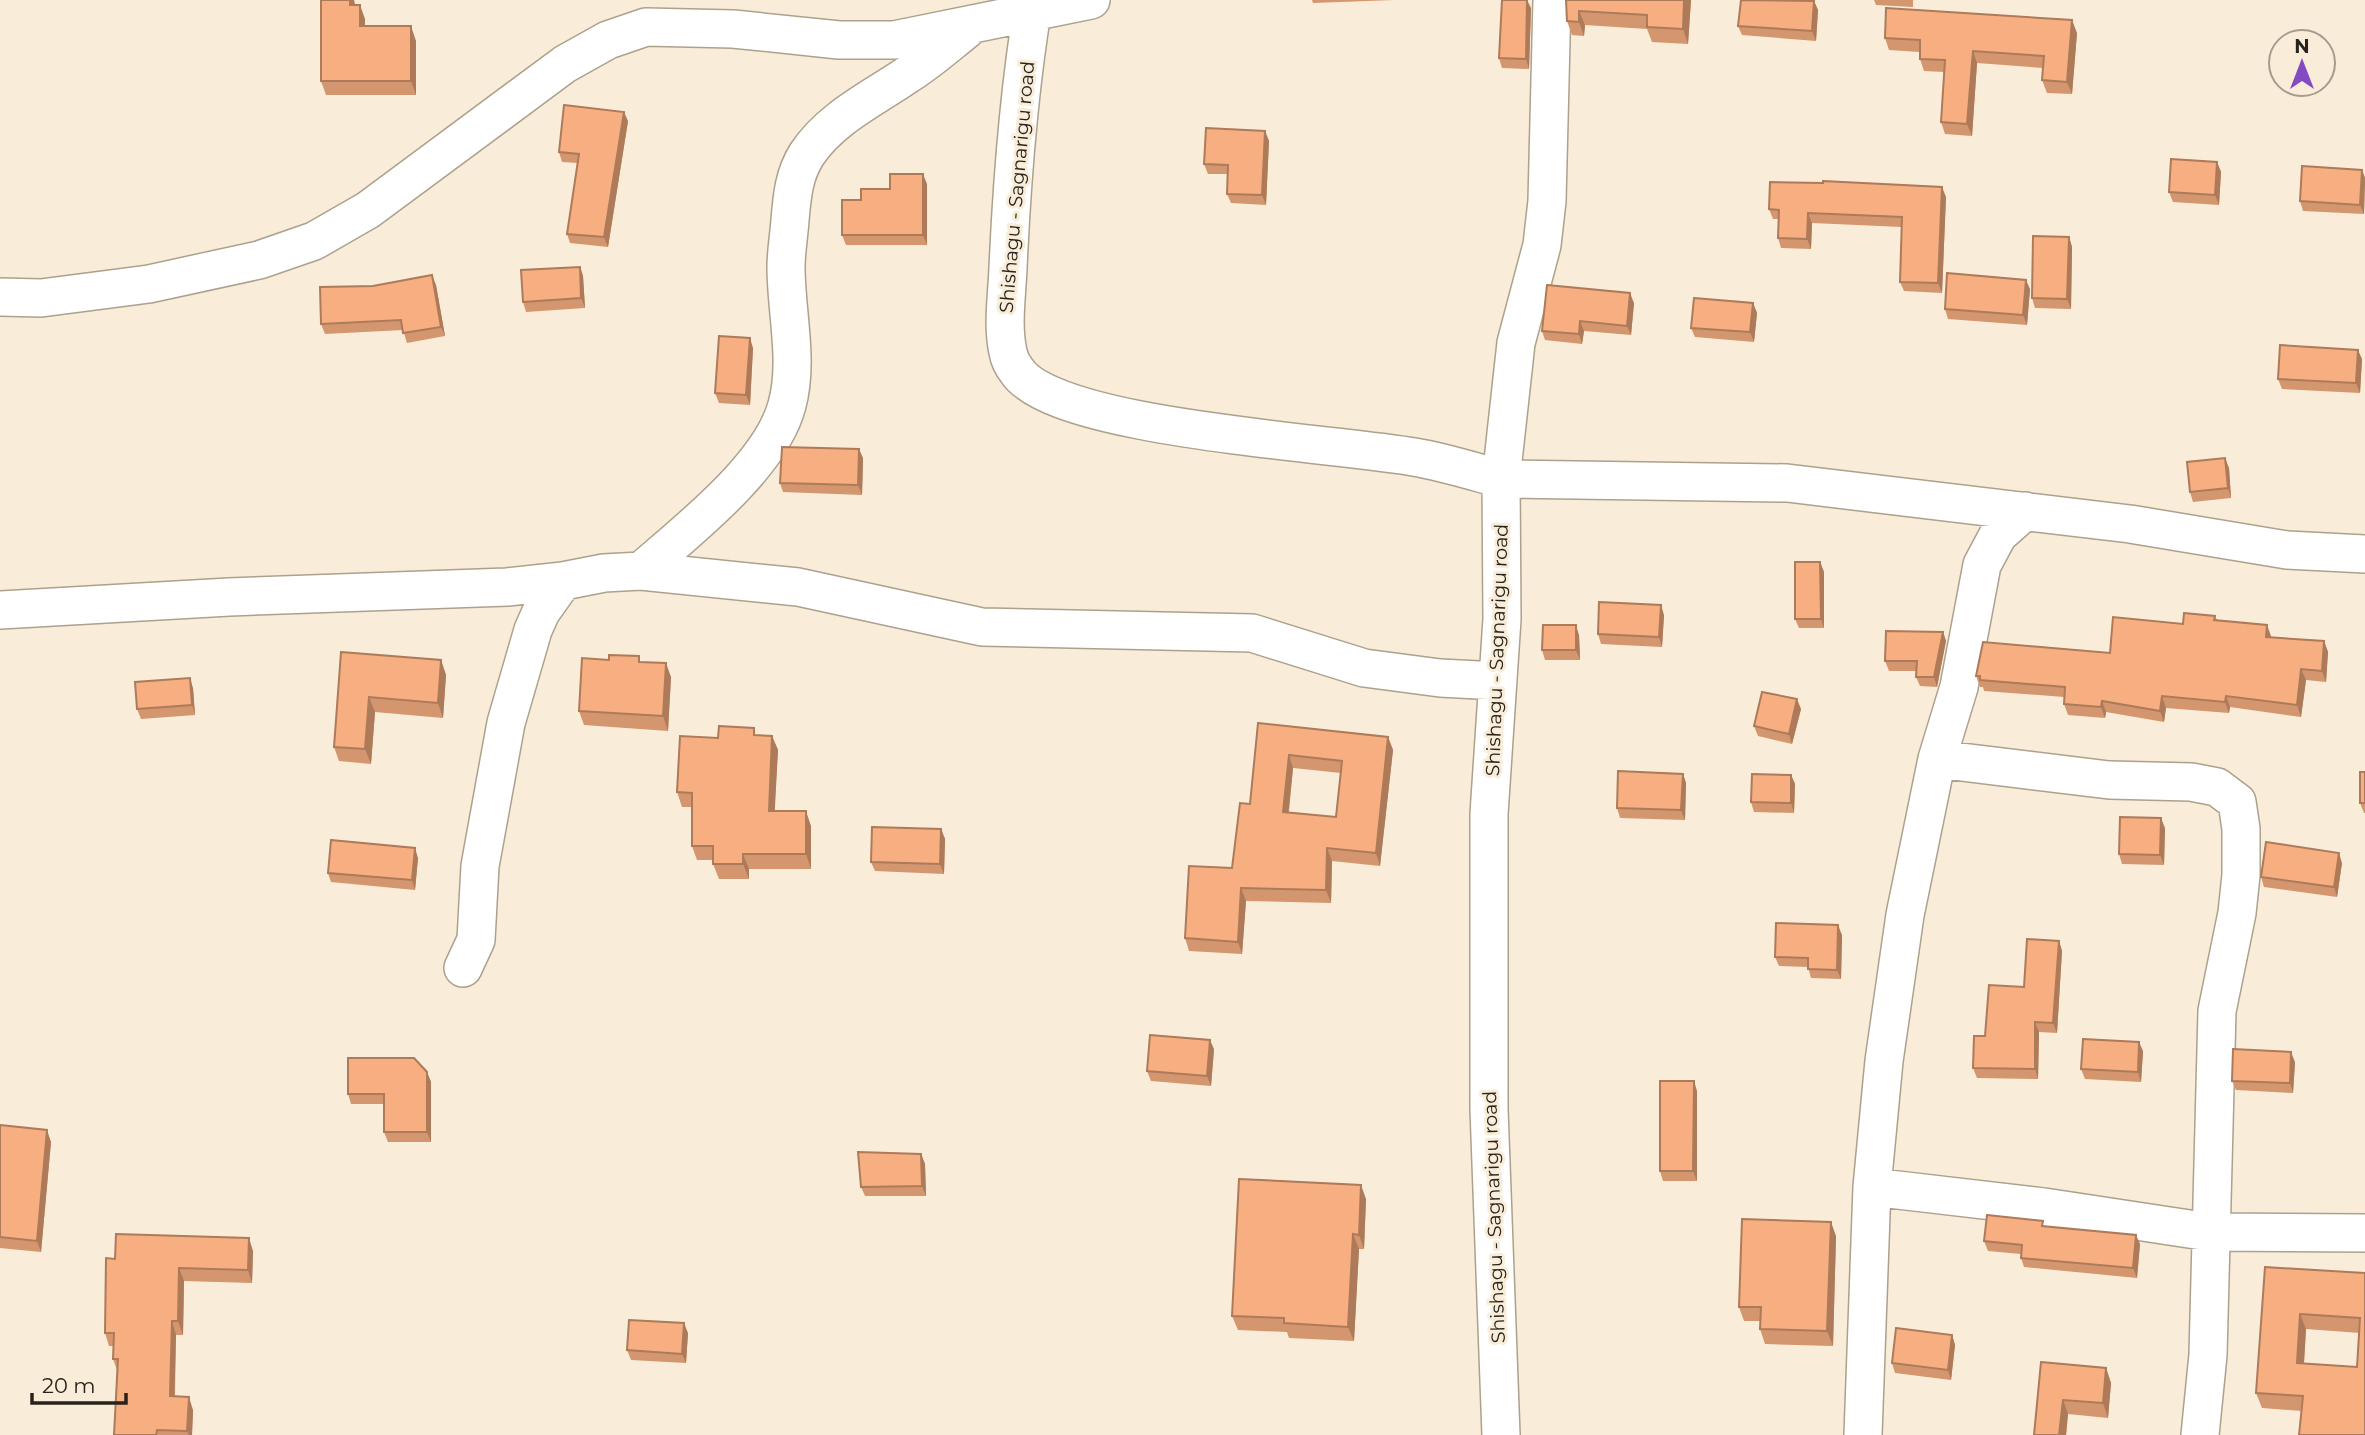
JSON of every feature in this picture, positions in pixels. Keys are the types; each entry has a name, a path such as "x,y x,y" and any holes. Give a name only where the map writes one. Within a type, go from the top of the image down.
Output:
{"street":[{"path":"0,297 41,298 149,284 259,260 314,241 368,210 565,64 608,40 646,27 733,29 839,40 894,40 972,25 1033,5 1091,0"},
{"path":"1552,0 1547,201 1542,244 1516,343 1501,479 1787,483 2025,510 2287,550 2365,554"},
{"name":"Shishagu - Sagnarigu road","path":"1033,5 1016,151 1006,328 1008,355 1017,373 1033,388 1079,406 1119,415 1272,440 1413,456 1501,479 1503,575 1489,814 1489,1109 1501,1435"},
{"path":"641,571 716,505 758,458 787,407 791,382 791,338 786,266 793,192 798,170 807,155 818,138 842,117 910,74 972,25"},
{"path":"1863,1435 1872,1186 1884,1061 1905,915 1937,759 1959,687 1982,565 1998,535 2025,510"},
{"path":"0,610 229,597 507,587 563,582 604,573 641,571 798,587 982,627 1252,633 1364,667 1440,678 1498,681"},
{"path":"463,968 476,940 480,866 506,723 533,630 541,612 563,582"},
{"path":"1937,759 2109,780 2190,782 2217,787 2237,802 2241,829 2241,875 2237,913 2217,1011 2209,1232 2208,1356 2200,1435"},
{"path":"1872,1186 2045,1207 2209,1232 2365,1233"}],"building":[{"path":"321,0 350,0 350,5 360,5 360,26 411,26 411,81 321,81"},
{"path":"1502,0 1527,0 1526,59 1499,58"},
{"path":"1566,0 1684,0 1683,29 1647,27 1647,15 1579,11 1579,22 1567,21"},
{"path":"1741,0 1814,1 1812,31 1738,26"},
{"path":"1886,8 2072,20 2067,82 2042,80 2044,56 1973,51 1967,124 1941,122 1945,60 1920,59 1920,40 1885,38"},
{"path":"564,105 624,112 604,237 567,234 579,154 559,152"},
{"path":"1206,128 1265,131 1262,195 1227,194 1228,165 1204,164"},
{"path":"2171,159 2217,162 2215,195 2169,192"},
{"path":"2302,166 2362,170 2360,205 2300,201"},
{"path":"890,174 923,174 923,235 842,235 842,200 861,200 861,189 890,189"},
{"path":"1823,181 1942,187 1938,283 1900,282 1902,217 1808,213 1807,239 1778,238 1779,210 1769,209 1770,182"},
{"path":"2033,236 2069,237 2067,299 2032,298"},
{"path":"580,267 581,298 523,302 521,270"},
{"path":"1947,273 2026,280 2023,315 1945,309"},
{"path":"432,275 441,327 403,333 401,320 321,324 320,287 373,286"},
{"path":"1547,285 1630,293 1627,326 1580,321 1579,334 1542,331"},
{"path":"1694,298 1753,303 1750,332 1691,328"},
{"path":"719,336 750,338 746,395 715,393"},
{"path":"2280,345 2358,350 2356,383 2278,379"},
{"path":"782,447 859,449 858,485 780,483"},
{"path":"2225,458 2228,488 2190,492 2187,462"},
{"path":"1795,562 1820,562 1821,619 1795,619"},
{"path":"1599,602 1661,605 1659,637 1598,634"},
{"path":"2184,613 2215,616 2214,620 2267,625 2266,637 2324,641 2322,671 2301,669 2297,705 2226,696 2225,702 2162,696 2160,711 2102,701 2101,707 2064,704 2065,687 1980,680 1980,676 1976,676 1983,642 2110,653 2113,617 2183,624"},
{"path":"1543,625 1576,625 1576,650 1542,650"},
{"path":"1886,631 1943,632 1934,677 1916,677 1917,661 1885,661"},
{"path":"341,652 441,660 438,703 369,697 365,749 334,747"},
{"path":"609,655 639,656 639,662 666,663 663,716 579,711 582,658 609,660"},
{"path":"190,678 192,705 137,709 135,682"},
{"path":"1762,692 1797,699 1789,734 1754,726"},
{"path":"1258,723 1388,737 1376,853 1327,848 1326,890 1241,888 1238,942 1185,938 1189,866 1232,868 1240,803 1250,804","holes":["1289,755 1342,761 1336,817 1283,812"]},
{"path":"719,726 754,728 754,735 772,736 769,811 806,811 806,854 743,854 743,864 713,864 713,846 692,846 692,793 677,792 680,736 718,738"},
{"path":"1618,771 1683,774 1681,810 1617,808"},
{"path":"2360,772 2365,772 2365,803 2360,803"},
{"path":"1752,774 1791,775 1791,803 1751,802"},
{"path":"2120,817 2161,818 2160,855 2119,854"},
{"path":"872,827 941,829 940,864 871,862"},
{"path":"331,840 415,848 412,880 328,873"},
{"path":"2266,842 2339,853 2334,887 2261,877"},
{"path":"1776,923 1838,925 1837,970 1808,969 1808,958 1775,957"},
{"path":"2027,939 2059,941 2053,1023 2035,1022 2035,1069 1973,1068 1974,1036 1985,1036 1989,985 2024,987"},
{"path":"1150,1035 1210,1040 1207,1076 1147,1071"},
{"path":"2083,1039 2139,1042 2138,1072 2081,1069"},
{"path":"2233,1049 2291,1052 2290,1083 2232,1081"},
{"path":"348,1058 414,1058 427,1072 427,1132 384,1132 384,1094 348,1094"},
{"path":"1660,1081 1694,1081 1693,1171 1660,1171"},
{"path":"0,1125 47,1130 37,1241 0,1237"},
{"path":"858,1152 921,1154 922,1186 861,1187"},
{"path":"1239,1179 1361,1185 1359,1235 1353,1234 1348,1327 1284,1323 1284,1318 1232,1316"},
{"path":"1987,1215 2043,1221 2042,1226 2136,1235 2133,1268 2021,1258 2022,1245 1984,1241"},
{"path":"1742,1219 1831,1222 1827,1331 1760,1329 1761,1307 1739,1307"},
{"path":"116,1234 249,1238 248,1270 179,1268 178,1321 172,1321 170,1396 189,1397 187,1431 157,1430 156,1435 114,1435 118,1359 113,1359 114,1333 105,1333 106,1258 115,1259"},
{"path":"2265,1267 2365,1273 2365,1435 2299,1435 2303,1396 2256,1393","holes":["2300,1314 2360,1318 2357,1367 2297,1363"]},
{"path":"629,1320 684,1323 682,1354 627,1350"},
{"path":"1896,1328 1952,1335 1948,1370 1892,1363"},
{"path":"2041,1362 2106,1368 2103,1403 2063,1400 2059,1435 2034,1435"}]}
